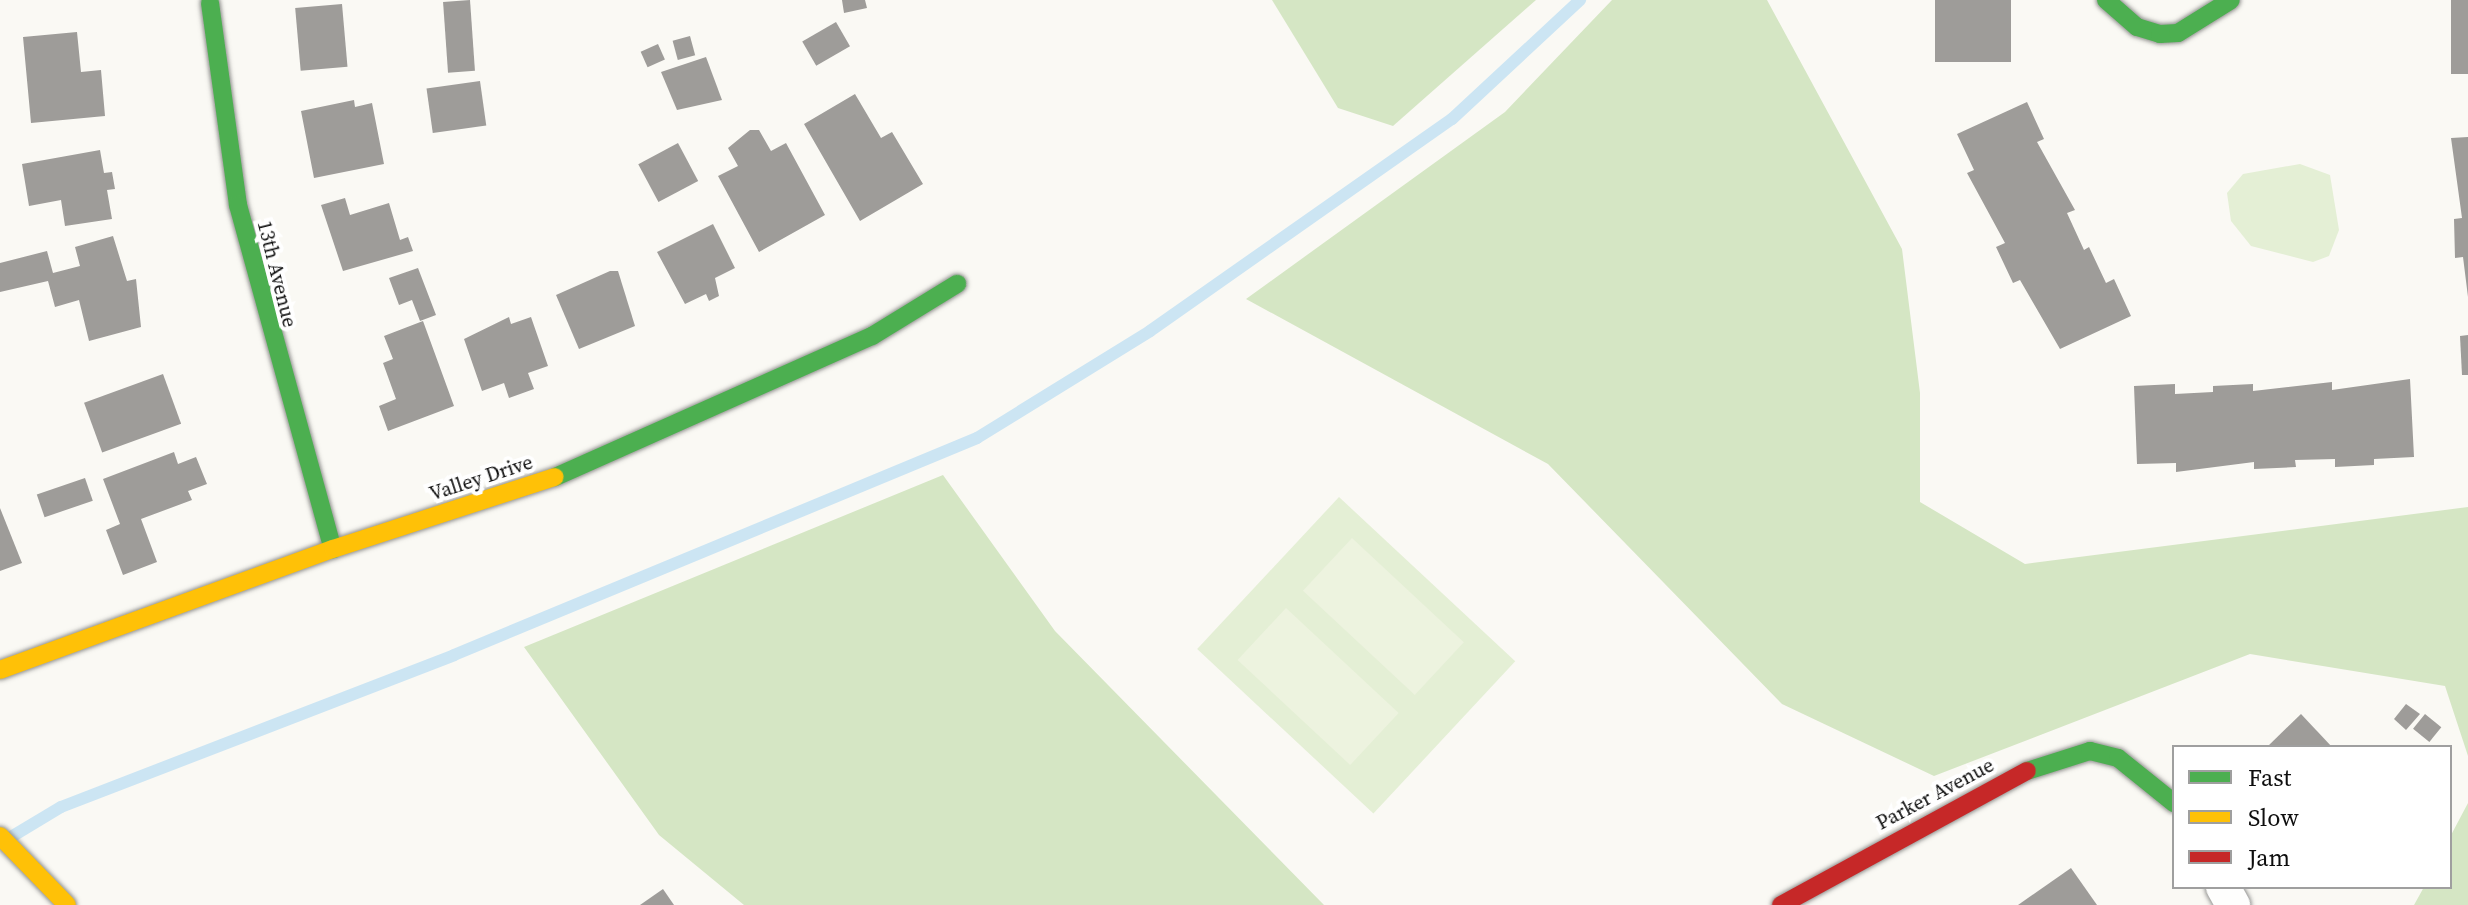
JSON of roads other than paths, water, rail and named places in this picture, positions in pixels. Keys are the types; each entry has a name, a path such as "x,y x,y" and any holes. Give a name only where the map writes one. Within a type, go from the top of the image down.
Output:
{"street":[{"path":"2106,0 2137,27 2160,34 2178,33 2231,0"},
{"name":"13th Avenue","path":"210,3 238,205 333,549"},
{"name":"Valley Drive","path":"0,670 333,549 553,478 663,433 872,336 957,284"},
{"name":"Parker Avenue","path":"1781,905 1970,797 2056,757 2090,751 2118,758 2172,801"},
{"path":"0,836 67,905"}],"waterway":[{"path":"11,837 61,807 454,655 977,438 1150,331 1452,119 1580,0"}]}
